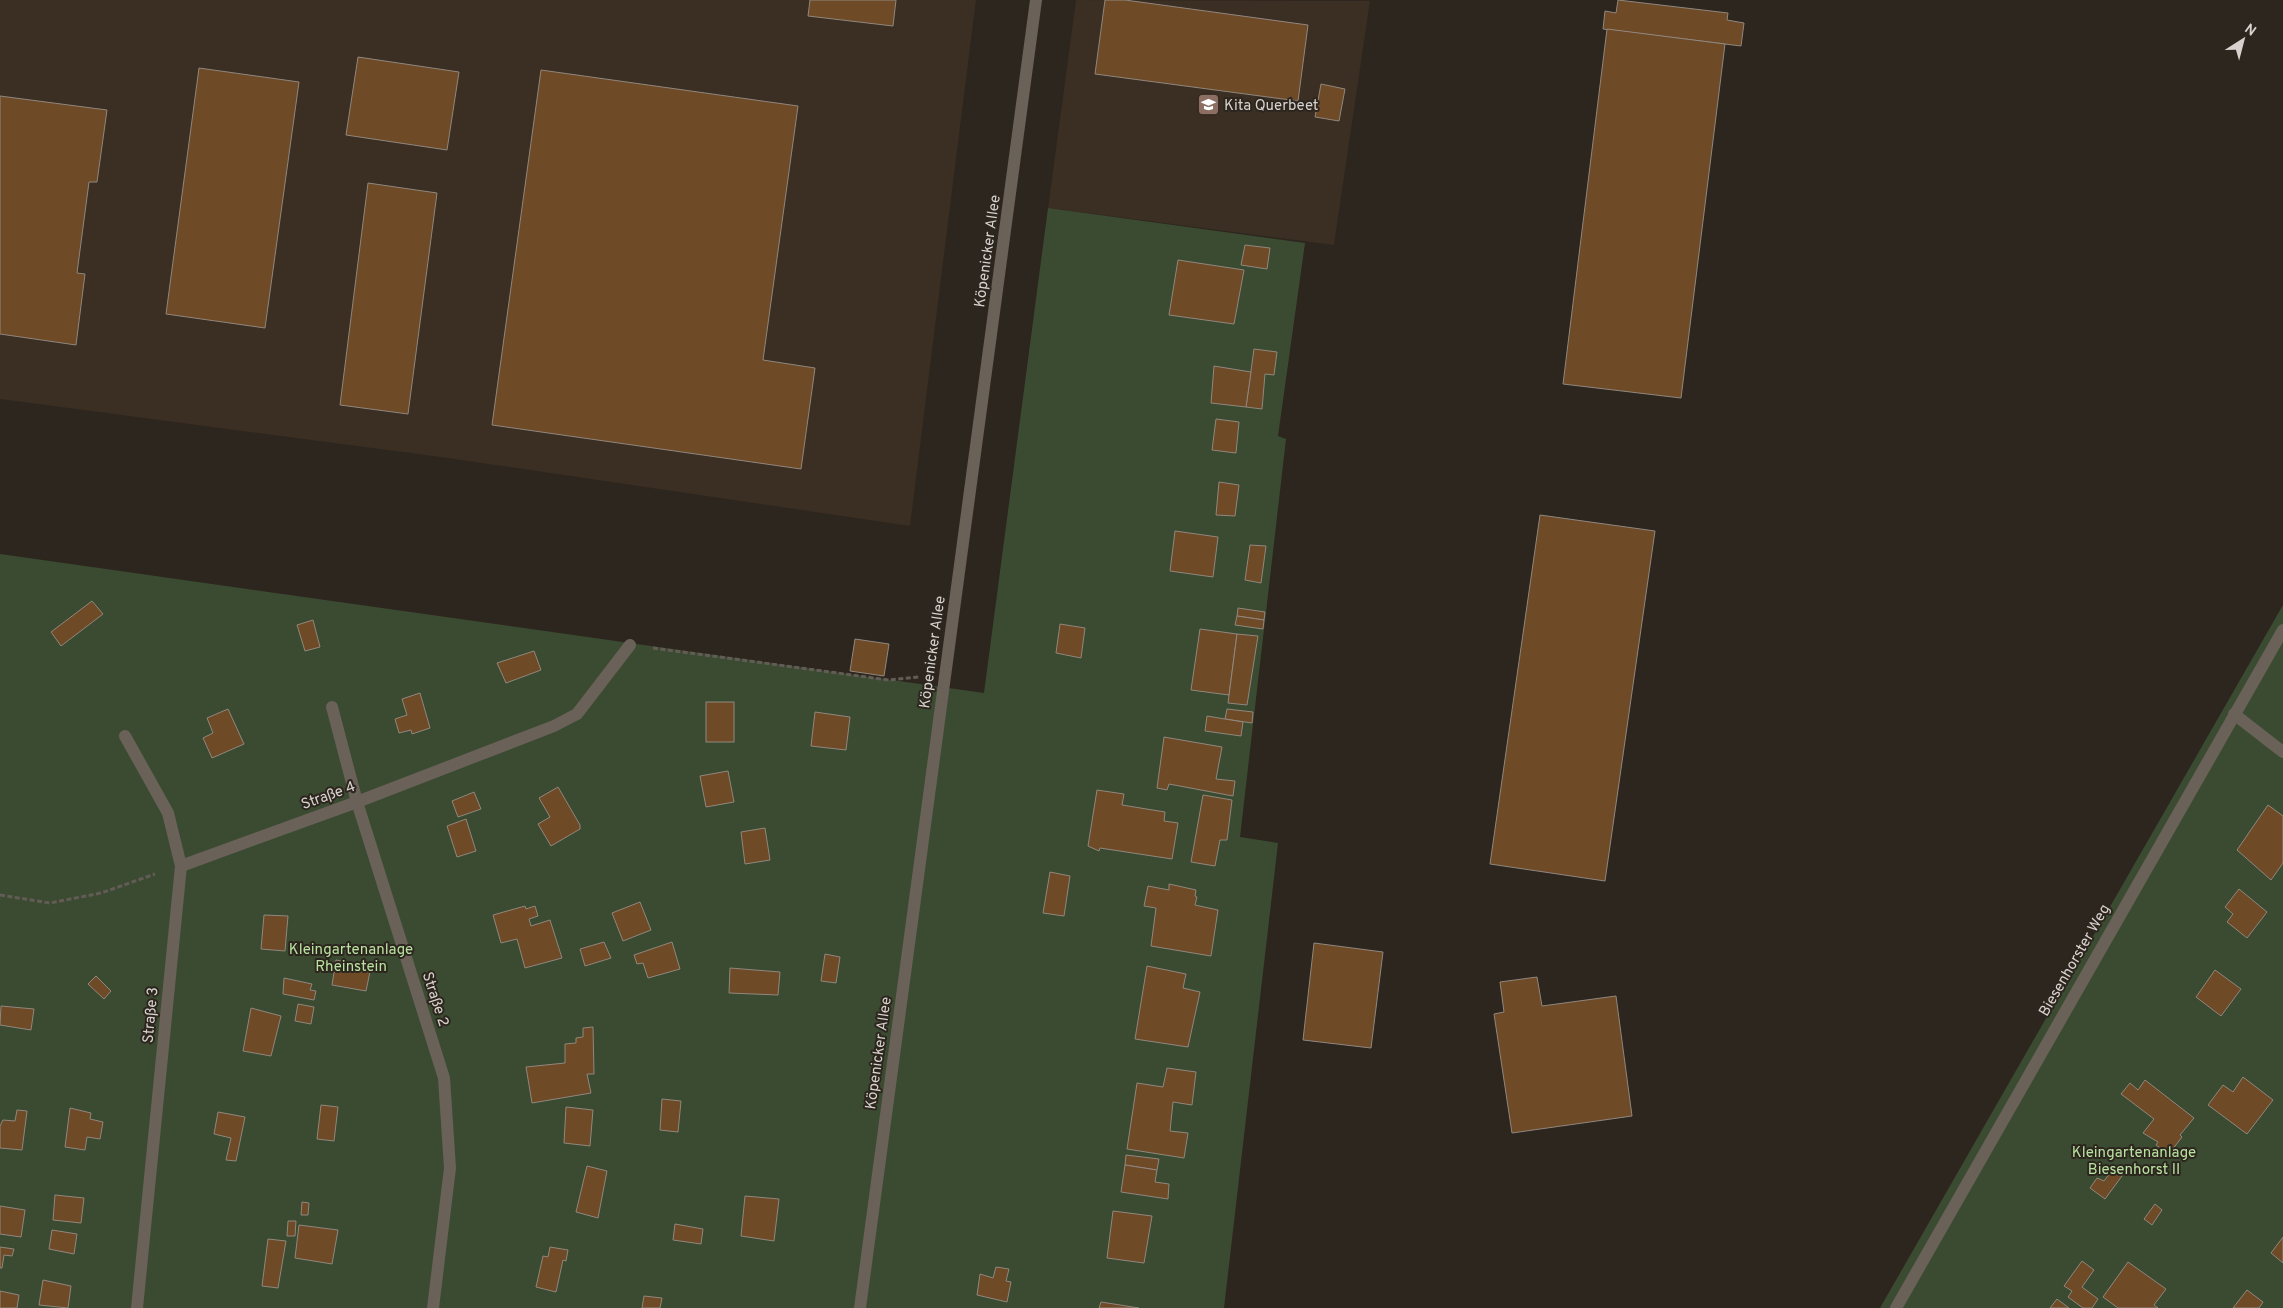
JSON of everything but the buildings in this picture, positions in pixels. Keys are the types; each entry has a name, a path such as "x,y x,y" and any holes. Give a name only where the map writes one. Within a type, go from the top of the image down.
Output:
{"street":[{"name":"Köpenicker Allee","path":"860,1308 1036,0"},
{"name":"Biesenhorster Weg","path":"1896,1308 2283,630"},
{"name":"Straße 4","path":"181,866 357,802 554,726 577,714 630,645"},
{"name":"Straße 2","path":"332,707 357,802 444,1078 450,1168 433,1308"},
{"path":"2234,714 2283,752"},
{"name":"Straße 3","path":"125,736 168,813 181,866 137,1308"}],"path":[{"path":"630,645 889,680 946,673"},
{"path":"0,895 50,903 101,893 181,866"}],"shaded area":[{"path":"0,0 976,0 910,526 448,458 0,399"},
{"name":"Kita Querbeet","path":"1076,0 1370,1 1334,245 1048,208"}],"green space":[{"name":"Kleingartenanlage Rheinstein","path":"1048,208 1305,243 1278,436 1286,439 1240,837 1278,843 1224,1308 0,1308 0,554 984,693"},
{"name":"Kleingartenanlage Biesenhorst II","path":"2283,605 2283,1308 1880,1308"}],"place":[{"name":"Kita Querbeet","path":"1208,105"}]}
